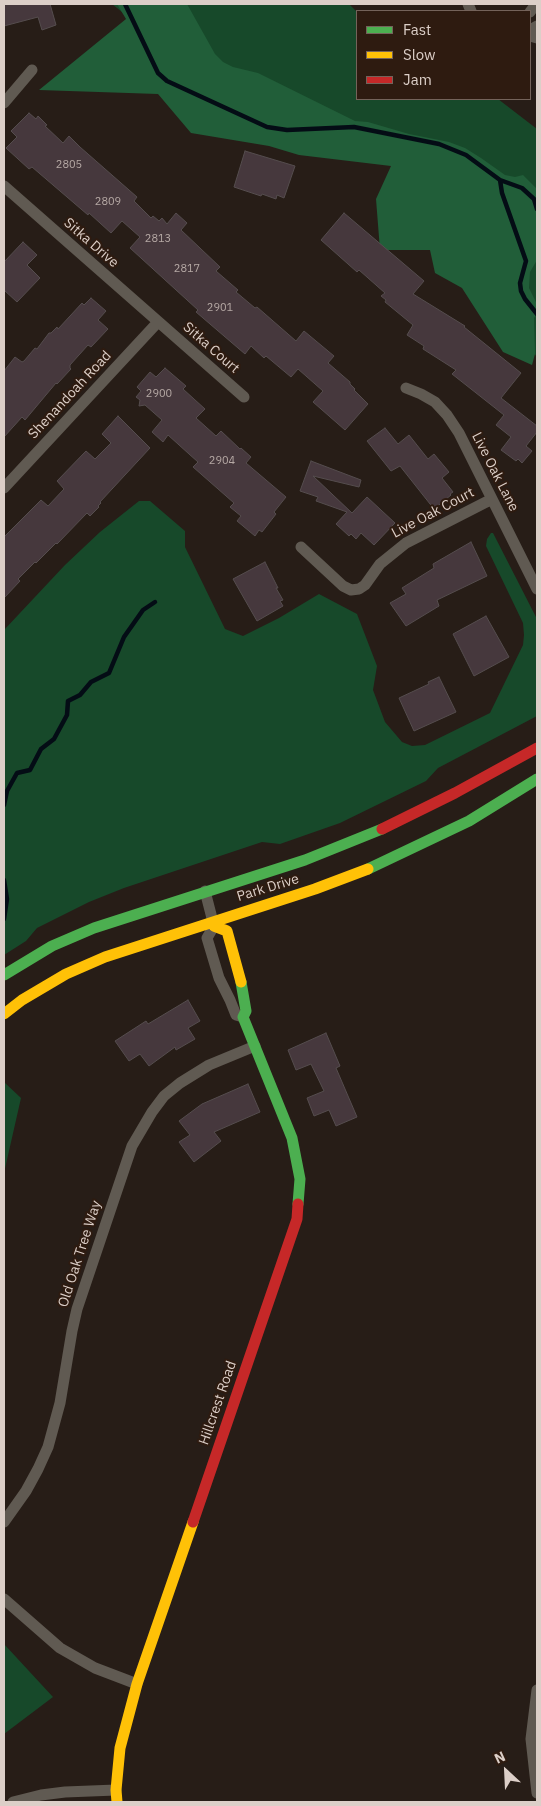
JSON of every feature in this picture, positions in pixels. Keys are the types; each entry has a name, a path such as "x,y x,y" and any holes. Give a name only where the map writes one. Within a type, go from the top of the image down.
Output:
{"street":[{"path":"4,103 32,70"},
{"name":"Sitka Drive","path":"4,186 158,322"},
{"name":"Sitka Court","path":"158,322 244,396"},
{"name":"Shenandoah Road","path":"4,488 158,322"},
{"name":"Live Oak Lane","path":"406,388 435,402 447,415 458,433 537,589"},
{"name":"Live Oak Court","path":"302,548 343,586 351,590 359,589 365,585 380,564 406,542 492,499"},
{"name":"Park Drive","path":"4,975 52,946 94,928 305,860 348,844 383,829 455,793 537,748"},
{"name":"Park Drive","path":"4,1014 22,1000 66,974 105,957 315,889 396,857 469,821 537,779"},
{"path":"206,891 214,923"},
{"name":"Hillcrest Road","path":"117,1802 116,1790 120,1748 136,1684 297,1218 300,1179 298,1158 292,1138 243,1017 246,1011 227,930 214,923 207,938 219,978 236,1015 243,1017"},
{"path":"222,985 240,979"},
{"name":"Old Oak Tree Way","path":"4,1522 26,1491 48,1446 60,1403 77,1309 132,1146 164,1096 180,1083 209,1065 254,1046"},
{"path":"4,1599 60,1648 96,1668 136,1684"},
{"path":"537,1690 534,1740 537,1793"},
{"path":"13,1802 64,1792 116,1790"}],"green space":[{"path":"112,4 349,4 356,11 356,100 499,100 537,129 537,357 524,341 469,196 172,52"},
{"path":"117,4 187,4 215,54 223,62 233,67 258,73 355,121 368,122 409,134 449,142 465,148 505,175 515,177 523,175 537,189 537,260 530,272 529,288 537,304 537,313 534,318 535,354 532,365 503,352 462,288 435,273 430,250 380,250 376,199 391,166 299,155 269,146 191,133 158,94 39,90 126,19"},
{"path":"139,501 150,501 185,531 185,547 225,629 243,636 279,618 319,594 357,614 377,666 373,690 385,722 402,742 412,746 425,745 490,713 523,645 523,623 486,546 487,539 493,533 537,619 537,716 438,768 426,781 340,823 280,844 262,842 124,888 89,902 37,928 26,941 4,955 4,630 65,565 100,532"},
{"path":"4,1082 21,1098 4,1173"},
{"path":"4,1644 53,1697 4,1734"}],"building":[{"path":"4,4 50,4 56,25 42,30 38,17 4,26"},
{"path":"29,113 36,119 38,116 47,125 45,126 63,143 69,136 137,197 134,201 151,218 153,216 159,221 162,218 167,224 176,213 187,223 181,230 220,267 216,271 238,290 236,292 255,308 257,307 296,341 304,331 334,356 328,363 350,382 354,390 368,404 345,430 313,402 323,391 298,369 291,377 266,356 264,358 251,346 245,354 196,312 198,310 130,248 140,237 122,221 111,233 32,167 29,169 6,148 17,137 11,131"},
{"path":"245,151 295,166 284,198 277,195 276,199 262,194 261,196 234,187"},
{"path":"344,213 424,281 413,294 465,326 521,373 501,398 537,426 537,432 526,446 532,451 522,463 501,450 511,437 496,425 504,415 452,374 456,370 423,349 424,346 407,335 413,325 385,302 386,300 381,296 385,293 359,270 357,272 321,240"},
{"path":"23,242 37,255 27,265 40,278 17,302 4,290 4,262"},
{"path":"91,298 106,311 98,320 108,329 91,347 88,345 70,365 71,369 56,383 25,420 22,417 4,437 4,371 15,357 22,362 24,361 35,348 37,349 49,333 57,327 58,329 82,303 84,305"},
{"path":"165,368 186,386 183,389 205,409 196,418 216,436 221,431 241,448 251,457 246,463 286,497 262,532 259,530 255,536 237,521 241,516 230,507 234,503 193,467 198,462 168,435 163,442 152,432 162,420 145,405 139,406 140,400 136,397 141,391 137,387 150,372 156,377"},
{"path":"118,416 150,448 100,502 99,507 90,516 87,513 57,544 35,562 18,579 20,581 4,598 4,537 41,500 48,506 64,489 57,481 86,451 95,459 111,443 102,434"},
{"path":"385,428 398,444 409,435 428,459 434,454 449,472 442,478 453,492 434,509 400,466 391,471 367,441"},
{"path":"311,461 361,480 359,487 313,476 352,513 367,497 395,523 374,545 361,533 356,539 351,534 349,536 336,524 347,512 316,501 318,497 300,491"},
{"path":"471,542 487,576 437,600 439,606 406,626 390,603 406,594 402,588 434,568 433,564"},
{"path":"265,562 283,600 280,601 283,606 257,621 233,579"},
{"path":"486,616 509,657 474,676 453,634"},
{"path":"439,677 456,712 414,731 399,698 429,684 428,682"},
{"path":"188,1000 200,1021 188,1028 195,1039 176,1050 175,1047 149,1066 140,1054 129,1061 115,1041 146,1021 148,1024"},
{"path":"326,1033 340,1066 336,1068 357,1117 336,1126 329,1110 314,1116 307,1098 324,1091 311,1064 296,1070 288,1050"},
{"path":"248,1084 260,1112 214,1132 221,1141 194,1162 179,1142 190,1135 179,1121 202,1104"}],"waterway":[{"path":"125,4 158,73 167,81 267,127 287,130 354,127 439,144 466,155 500,180 502,193 526,261 520,283 521,291 537,314"},
{"path":"500,180 522,188 534,199 537,209"},
{"path":"4,805 7,791 17,773 30,770 41,749 54,739 67,715 68,701 80,695 91,682 109,673 124,637 143,610 155,602"},
{"path":"4,880 7,899 4,919"}],"traffic: fast":[{"path":"368,869 469,821 537,779"},
{"path":"4,975 52,946 94,928 305,860 382,829"},
{"path":"241,982 246,1011 243,1017 292,1138 300,1179 298,1204"}],"traffic: slow":[{"path":"4,1014 22,1000 66,974 105,957 315,889 368,869"},
{"path":"214,926 227,931 241,982"},
{"path":"117,1802 116,1790 120,1748 137,1684 193,1522"}],"traffic: jam":[{"path":"382,829 455,793 537,748"},
{"path":"193,1522 297,1219 298,1204"}]}
